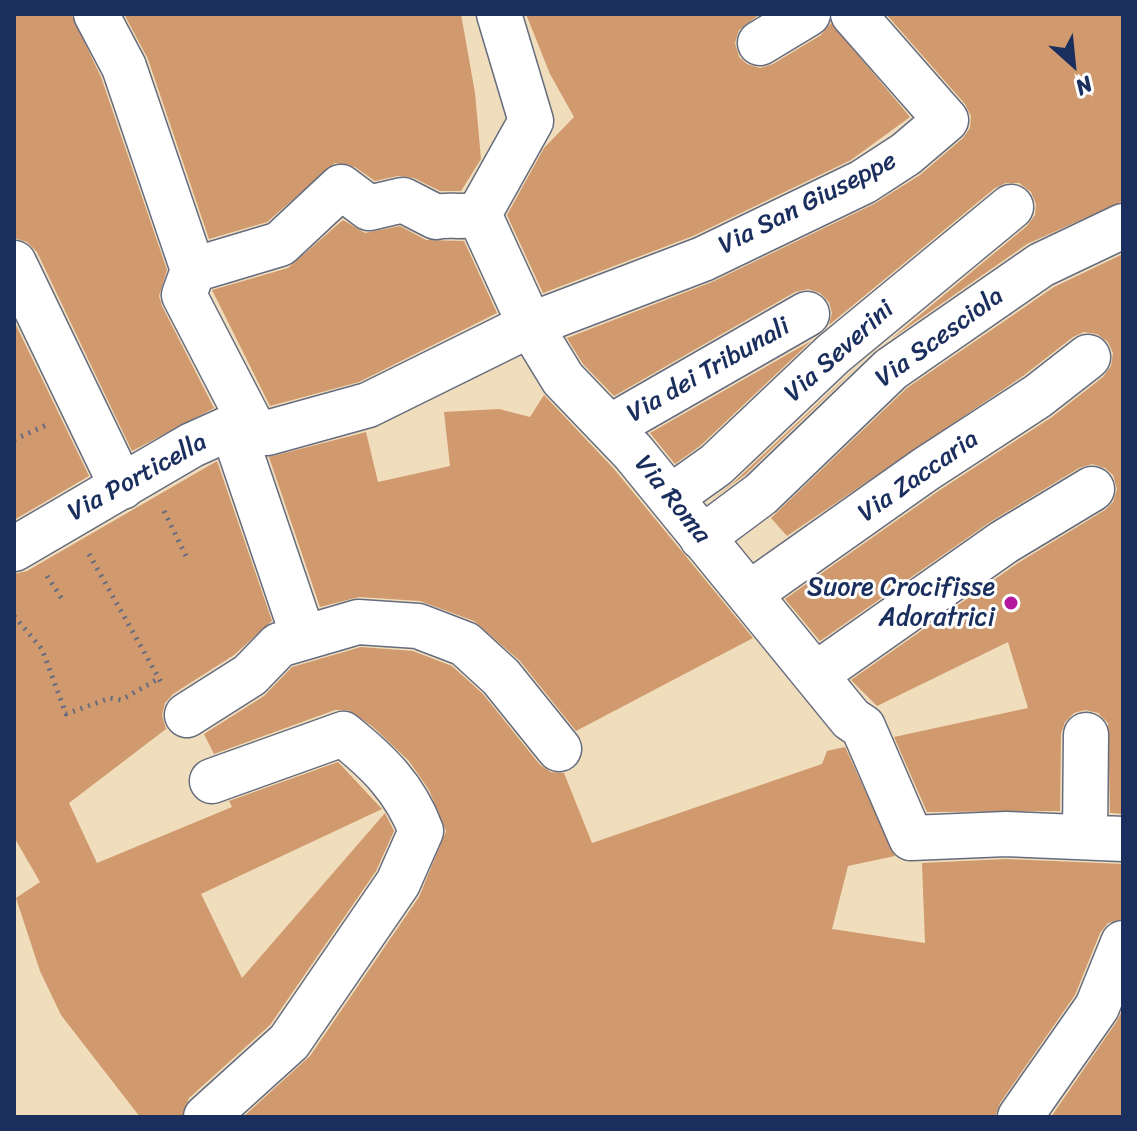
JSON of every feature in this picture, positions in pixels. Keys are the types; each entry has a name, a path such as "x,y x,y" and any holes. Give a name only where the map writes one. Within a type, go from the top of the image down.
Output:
{"street":[{"path":"96,14 124,67 193,270 184,295 251,430 303,636"},
{"path":"193,270 280,244 341,187 369,208 403,200 436,217 444,215 457,219 479,214 531,121 499,14"},
{"path":"760,43 808,14"},
{"name":"Via San Giuseppe","path":"530,325 703,259 863,182 906,154 946,120 853,14"},
{"name":"Via Severini","path":"671,497 727,455 833,354 1011,207"},
{"name":"Via Roma","path":"479,214 530,325 563,379 671,497 851,719 863,727 911,838 1104,837"},
{"name":"Via Scesciola","path":"702,538 761,494 891,369 1041,265 1123,226"},
{"path":"14,263 134,480"},
{"name":"Via dei Tribunali","path":"610,427 807,314"},
{"name":"Via Porticella","path":"14,549 134,480 251,430 368,405 530,325"},
{"name":"Via Zaccaria","path":"749,594 926,469 1038,396 1088,357"},
{"path":"815,675 1004,542 1092,489"},
{"path":"187,715 250,675 279,645 358,622 418,626 465,644 501,677 559,749"},
{"path":"206,1117 289,1042 398,883 421,831 412,806 391,777 343,734 212,781"},
{"path":"1086,735 1104,837"},
{"path":"1020,1117 1097,1007 1123,943"}],"path":[{"path":"134,480 188,560"},
{"path":"69,517 158,679 187,715"},
{"path":"14,616 42,649 66,714 110,698 121,700 158,679"}],"building":[{"path":"14,14 71,14 101,77 167,270 159,296 162,306 214,408 132,451 37,252 27,242 14,238"},
{"path":"124,14 461,14 475,93 481,159 461,191 440,191 414,178 398,176 375,181 355,167 335,163 267,222 209,239 148,59"},
{"path":"526,14 760,14 739,30 735,43 739,57 747,64 760,68 773,64 821,35 831,23 910,117 851,160 693,236 543,293 507,215 544,148 574,117 550,74"},
{"path":"886,14 1123,14 1123,201 1027,244 891,339 1027,226 1035,215 1036,204 1031,192 1019,183 1006,183 995,188 829,325 832,313 829,302 820,293 808,289 795,292 614,396 583,364 567,338 712,282 874,204 920,175 963,138 970,128 971,116 965,104"},
{"path":"343,220 365,233 400,226 426,240 464,241 497,313 359,382 270,406 212,290 288,268"},
{"path":"1123,254 1123,814 1110,813 1108,723 1098,713 1085,710 1074,713 1065,722 1061,734 1060,811 927,812 894,737 1028,708 1008,642 877,706 851,680 1018,563 1105,510 1113,502 1117,489 1113,475 1105,468 1092,464 1079,468 990,522 820,641 785,599 940,490 1052,417 1103,377 1111,366 1113,353 1108,342 1097,334 1084,332 1073,337 1023,376 787,536 771,518 907,388 1054,287"},
{"path":"14,321 89,476 14,520"},
{"path":"811,341 700,446 675,464 650,433"},
{"path":"860,364 745,475 707,503 733,483"},
{"path":"544,395 614,469 753,638 576,731 520,661 474,621 420,601 359,597 320,607 269,457 366,432 378,482 450,466 444,412 499,409 530,417"},
{"path":"217,461 272,621 234,655 173,694 165,703 162,715 166,729 69,803 97,863 232,807 229,801 338,762 382,809 201,894 242,978 385,813 394,831 376,871 270,1025 189,1098 182,1117 140,1117 61,1015 40,971 16,898 40,882 14,837 14,574 27,571"},
{"path":"361,647 413,651 452,666 483,694 540,765 551,772 564,773 592,843 822,764 827,751 845,747 895,856 848,866 832,929 925,943 922,863 1006,859 1123,864 1123,919 1108,923 1100,933 1075,995 1000,1103 995,1117 243,1117 310,1056 419,897 446,831 429,790 409,761 372,726 348,710 335,710 214,754 204,734 264,696 292,667"},
{"path":"1123,1009 1123,1117 1051,1117 1117,1021"}],"place":[{"name":"Suore Crocifisse Adoratrici","path":"1011,603"}]}
